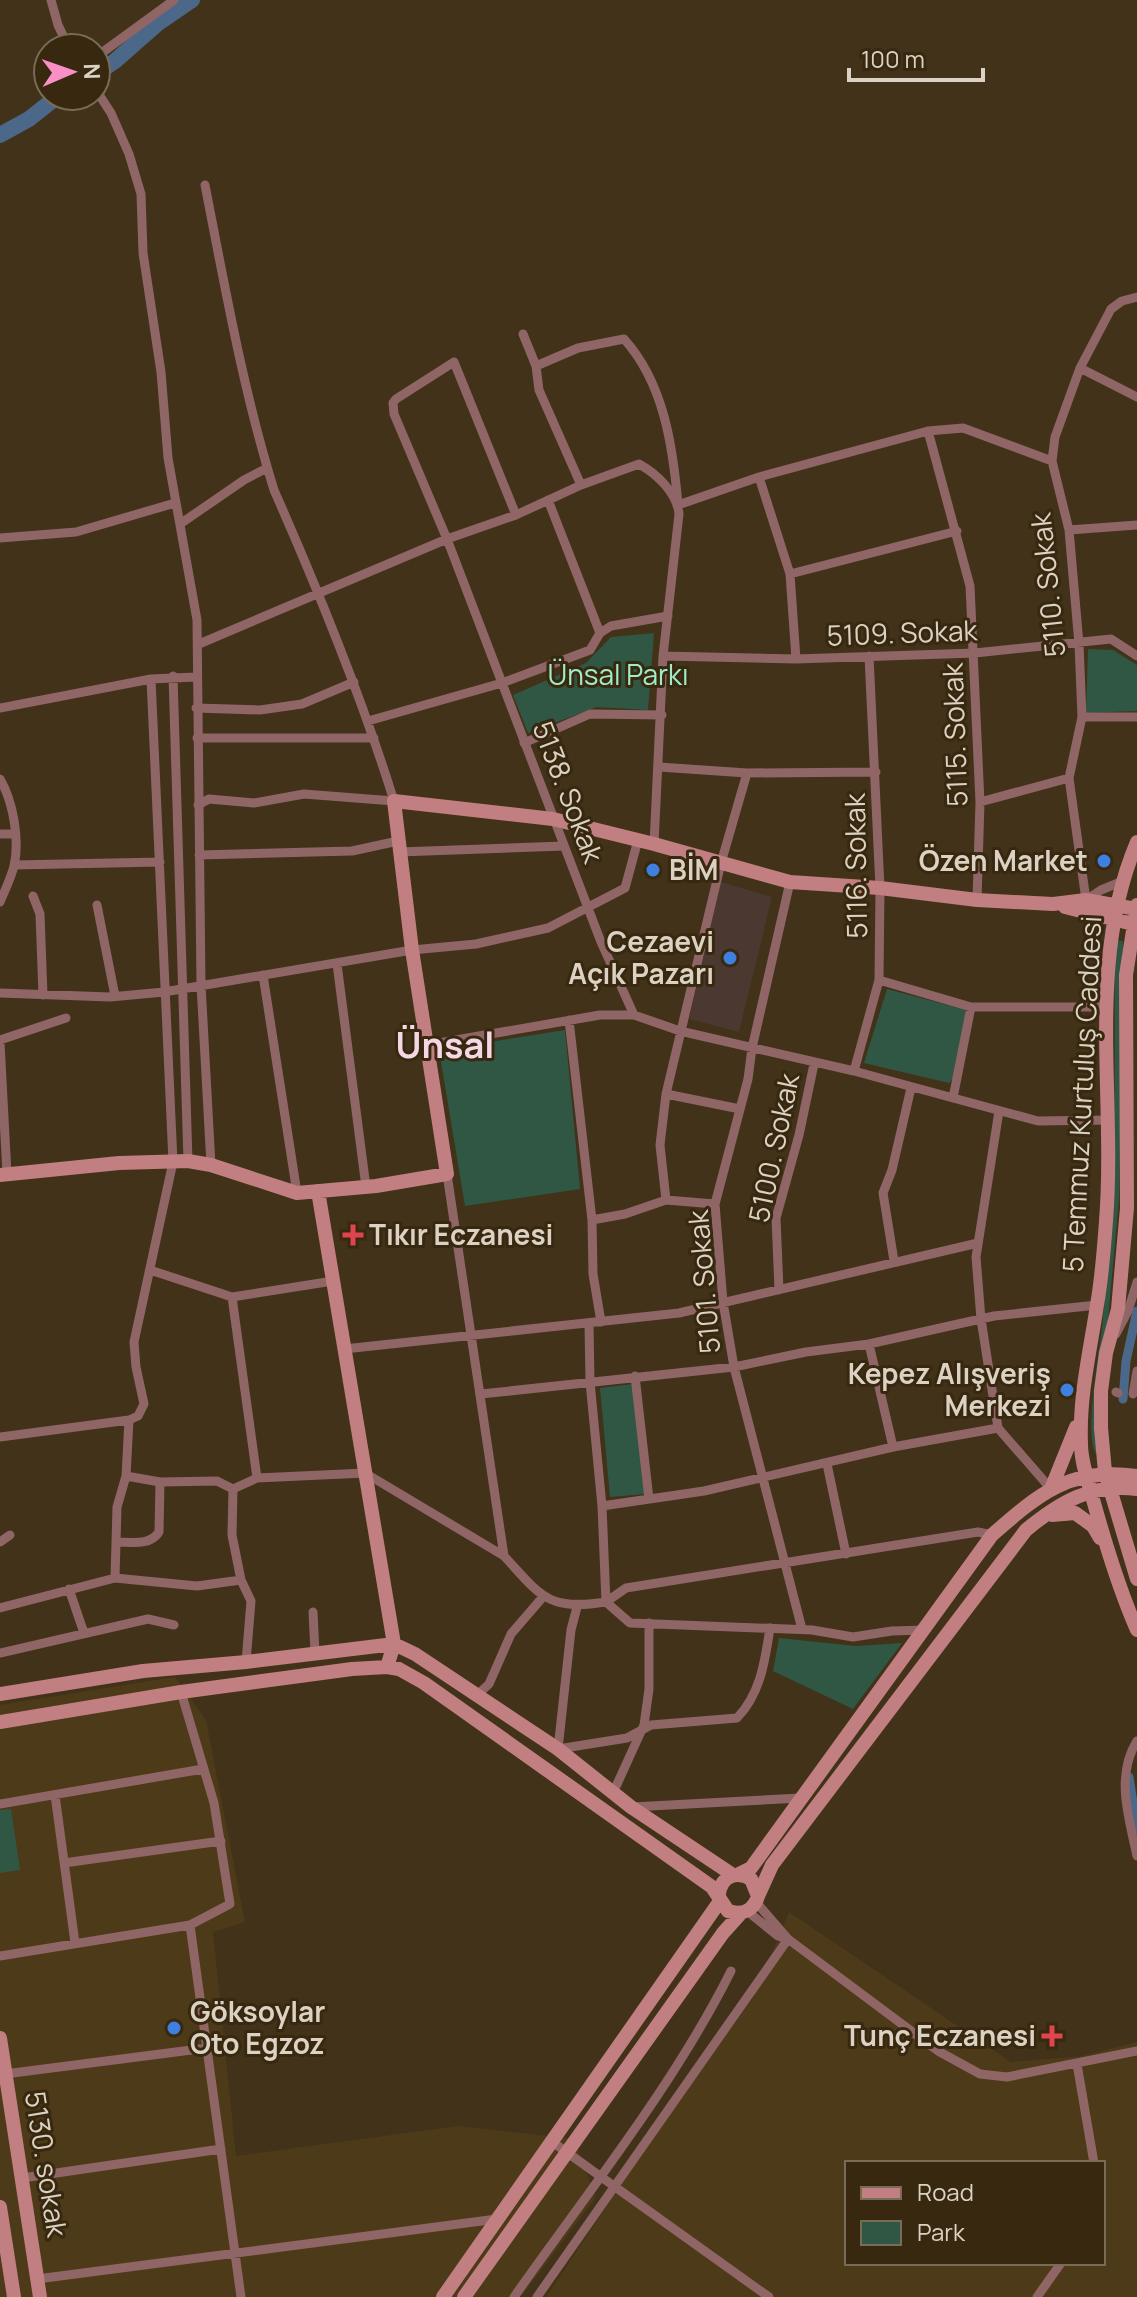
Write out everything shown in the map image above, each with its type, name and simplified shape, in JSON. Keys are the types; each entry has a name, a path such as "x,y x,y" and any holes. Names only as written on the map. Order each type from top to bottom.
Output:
{"main road":[{"path":"3,1175 119,1163 181,1162 211,1165 297,1193 366,1187 447,1174 412,950 394,801 553,819 790,882 1053,904 1135,925"},
{"name":"5 Temmuz Kurtuluş Caddesi","path":"1137,842 1113,920 1106,1007 1109,1120 1106,1218 1097,1305 1085,1364 1081,1404 1081,1447 1089,1484 1108,1551 1137,1630"},
{"path":"1053,904 1086,898 1137,907"},
{"name":"5 Temmuz Kurtuluş Caddesi","path":"1137,907 1126,975 1132,1184 1118,1309 1106,1353 1101,1403 1107,1479 1137,1579"},
{"path":"1126,975 1137,955"},
{"path":"318,1191 394,1644 387,1667"},
{"path":"1051,1489 1069,1450 1081,1404"},
{"path":"443,2297 720,1898 723,1882 751,1868 992,1535 1051,1489 1137,1476"},
{"path":"1107,1479 1137,1489"},
{"path":"464,2297 723,1933 751,1905 772,1865 1016,1541 1040,1518 1089,1484"},
{"path":"1040,1518 1075,1513 1093,1526 1108,1551"},
{"path":"0,1694 143,1671 394,1644 415,1654 558,1749 631,1807 736,1875 751,1879 751,1905"},
{"path":"0,1722 181,1692 387,1667 399,1669 424,1683 720,1898 728,1911 751,1905"},
{"name":"5130. sokak","path":"0,2038 2,2074 40,2297"},
{"path":"0,2207 14,2297"}],"street":[{"path":"51,0 61,32"},
{"path":"112,45 174,0"},
{"path":"108,112 141,194 143,253 161,372 168,458 197,620 201,985 211,1165"},
{"path":"198,805 209,799 254,803 304,794 394,801 354,682 267,468 243,379 205,185"},
{"name":"5110. Sokak","path":"1086,898 1069,778 1082,717 1079,644 1069,530 1052,461 1055,437 1080,368 1111,309 1122,301 1137,297"},
{"path":"523,334 536,366 539,390 581,485"},
{"path":"536,366 578,348 624,339 638,354 650,376 666,424 679,510 663,656 654,844"},
{"name":"5138. Sokak","path":"516,515 454,362 396,399 393,403 394,414 447,539 601,942 634,1015"},
{"path":"1080,368 1137,397"},
{"path":"679,510 759,477 928,431 963,428 1052,461"},
{"name":"5115. Sokak","path":"928,431 970,586 980,802 977,900"},
{"path":"199,644 318,591 639,464 655,473 679,510"},
{"path":"180,524 267,468"},
{"path":"759,477 790,574 796,659"},
{"path":"548,500 600,633"},
{"path":"0,538 76,532 175,503"},
{"path":"1069,530 1137,525"},
{"path":"790,574 957,531"},
{"path":"368,721 502,683 590,650 600,633 611,626 668,616"},
{"name":"5109. Sokak","path":"663,656 796,659 975,653 1111,639 1137,656"},
{"name":"5116. Sokak","path":"854,1071 879,980 880,888 869,656"},
{"path":"0,1437 129,1420 138,1416 144,1404 134,1342 150,1270 181,1162 184,988 173,676"},
{"path":"0,708 151,679 196,677"},
{"path":"151,679 166,992 181,1162"},
{"path":"196,708 260,710 302,704 354,682"},
{"path":"524,743 590,714 662,715"},
{"path":"1082,717 1137,717"},
{"path":"197,738 374,738"},
{"path":"659,767 747,773 876,772"},
{"path":"666,1200 660,1145 666,1094 721,863 747,773"},
{"path":"980,802 1069,778"},
{"path":"0,779 8,796 15,834 14,865 0,902"},
{"path":"0,834 15,834"},
{"path":"0,993 115,996 166,992 412,950 476,944 548,928 625,888 638,840"},
{"path":"199,855 399,847 564,846"},
{"path":"14,865 160,862"},
{"path":"1086,898 1123,881"},
{"name":"5101. Sokak","path":"790,882 752,1048 748,1079 715,1204 723,1302 734,1367 802,1629"},
{"path":"33,896 40,914 43,995"},
{"path":"97,905 115,996"},
{"path":"337,964 366,1187"},
{"path":"263,975 297,1193"},
{"path":"879,980 971,1007 1106,1007"},
{"path":"953,1098 971,1007"},
{"path":"427,1045 600,1015 634,1015 680,1031 854,1071 1038,1121 1109,1120"},
{"path":"3,1175 0,1042 66,1018"},
{"path":"569,1020 592,1220 593,1274 601,1322"},
{"name":"5100. Sokak","path":"779,1290 776,1218 799,1135 814,1064"},
{"path":"894,1261 883,1193 892,1170 911,1088"},
{"path":"666,1094 740,1109"},
{"path":"999,1111 976,1257 981,1319 998,1428 1051,1489"},
{"path":"447,1174 504,1556"},
{"path":"592,1220 625,1214 666,1200 715,1204"},
{"path":"344,1349 679,1313 978,1243"},
{"path":"150,1270 232,1297 333,1281"},
{"path":"1106,1353 1128,1311 1137,1282"},
{"path":"232,1297 257,1478"},
{"path":"481,1394 734,1367 806,1352 869,1344 981,1319 1097,1305"},
{"path":"589,1324 590,1382 602,1506 606,1602 630,1623 802,1629 853,1637 925,1630"},
{"path":"869,1344 893,1447"},
{"path":"1133,1394 1137,1371"},
{"path":"635,1376 649,1499"},
{"path":"115,1578 117,1507 126,1476 129,1420"},
{"path":"602,1506 704,1491 893,1447 998,1428"},
{"path":"827,1464 846,1554"},
{"path":"233,1489 257,1478 365,1473 504,1556 542,1598 577,1607 606,1602 626,1588 978,1532 992,1535"},
{"path":"126,1476 160,1482 217,1481 233,1489"},
{"path":"117,1542 155,1539 159,1532 160,1482"},
{"path":"233,1489 232,1535 241,1580 251,1601 246,1662"},
{"path":"0,1542 10,1535"},
{"path":"0,1608 115,1578 197,1586 241,1580"},
{"path":"69,1589 84,1633"},
{"path":"475,1696 489,1684 511,1634 542,1598"},
{"path":"577,1607 571,1630 558,1749 627,1738 651,1725 737,1718 748,1706 764,1670 770,1628"},
{"path":"313,1612 315,1653"},
{"path":"0,1653 148,1619 174,1625"},
{"path":"613,1793 644,1725 649,1689 649,1623"},
{"path":"0,1956 190,1925 230,1904 214,1803 181,1692"},
{"path":"1137,1741 1128,1756 1125,1778 1126,1803 1137,1856"},
{"path":"0,1804 203,1769"},
{"path":"55,1795 75,1943"},
{"path":"631,1807 800,1798"},
{"path":"64,1863 221,1841"},
{"path":"751,1905 778,1936 788,1939 938,2051 980,2074 1007,2077 1137,2051"},
{"path":"190,1925 241,2297"},
{"path":"541,2295 613,2186 788,1939"},
{"path":"514,2297 710,2012 731,1971"},
{"path":"2,2074 207,2048"},
{"path":"1077,2064 1094,2161"},
{"path":"551,2141 769,2297"},
{"path":"22,2178 221,2149"},
{"path":"37,2279 497,2219"},
{"path":"1037,2297 1060,2265"}],"shaded area":[{"name":"Cezaevi Açık Pazarı","path":"721,882 772,897 739,1032 689,1019"},
{"path":"175,1677 206,1720 245,1922 213,1932 236,2156 458,2126 574,2139 596,2197 521,2297 0,2297 0,1705"},
{"path":"789,1912 1011,2062 1082,2056 1137,2042 1137,2297 546,2297 632,2168 754,1996"}],"green space":[{"name":"Ünsal Parkı","path":"654,633 648,710 597,707 528,733 513,695 586,663 611,637"},
{"path":"1088,649 1113,650 1137,665 1137,711 1086,713"},
{"path":"1114,940 1123,941 1119,1199 1099,1452 1096,1454 1091,1430 1092,1412 1102,1328 1112,1183"},
{"path":"887,989 966,1010 953,1079 949,1083 864,1063"},
{"path":"565,1030 580,1189 465,1206 439,1050"},
{"path":"634,1384 645,1494 610,1497 600,1388"},
{"path":"779,1638 856,1646 902,1643 853,1709 773,1671"},
{"path":"11,1809 20,1870 0,1873 0,1810"}],"waterway":[{"path":"112,63 157,24 192,0"},
{"path":"0,135 38,112"},
{"path":"1123,1399 1126,1361 1137,1311"},
{"path":"1129,1777 1137,1829"}],"place":[{"name":"Özen Market","path":"1104,861"},
{"name":"BİM","path":"653,870"},
{"name":"Cezaevi Açık Pazarı","path":"730,958"},
{"name":"Tıkır Eczanesi","path":"353,1235"},
{"name":"Kepez Alışveriş Merkezi","path":"1067,1390"},
{"name":"Göksoylar Oto Egzoz","path":"174,2028"},
{"name":"Tunç Eczanesi","path":"1052,2036"}],"district":[{"name":"Ünsal","path":"445,1045"}]}
